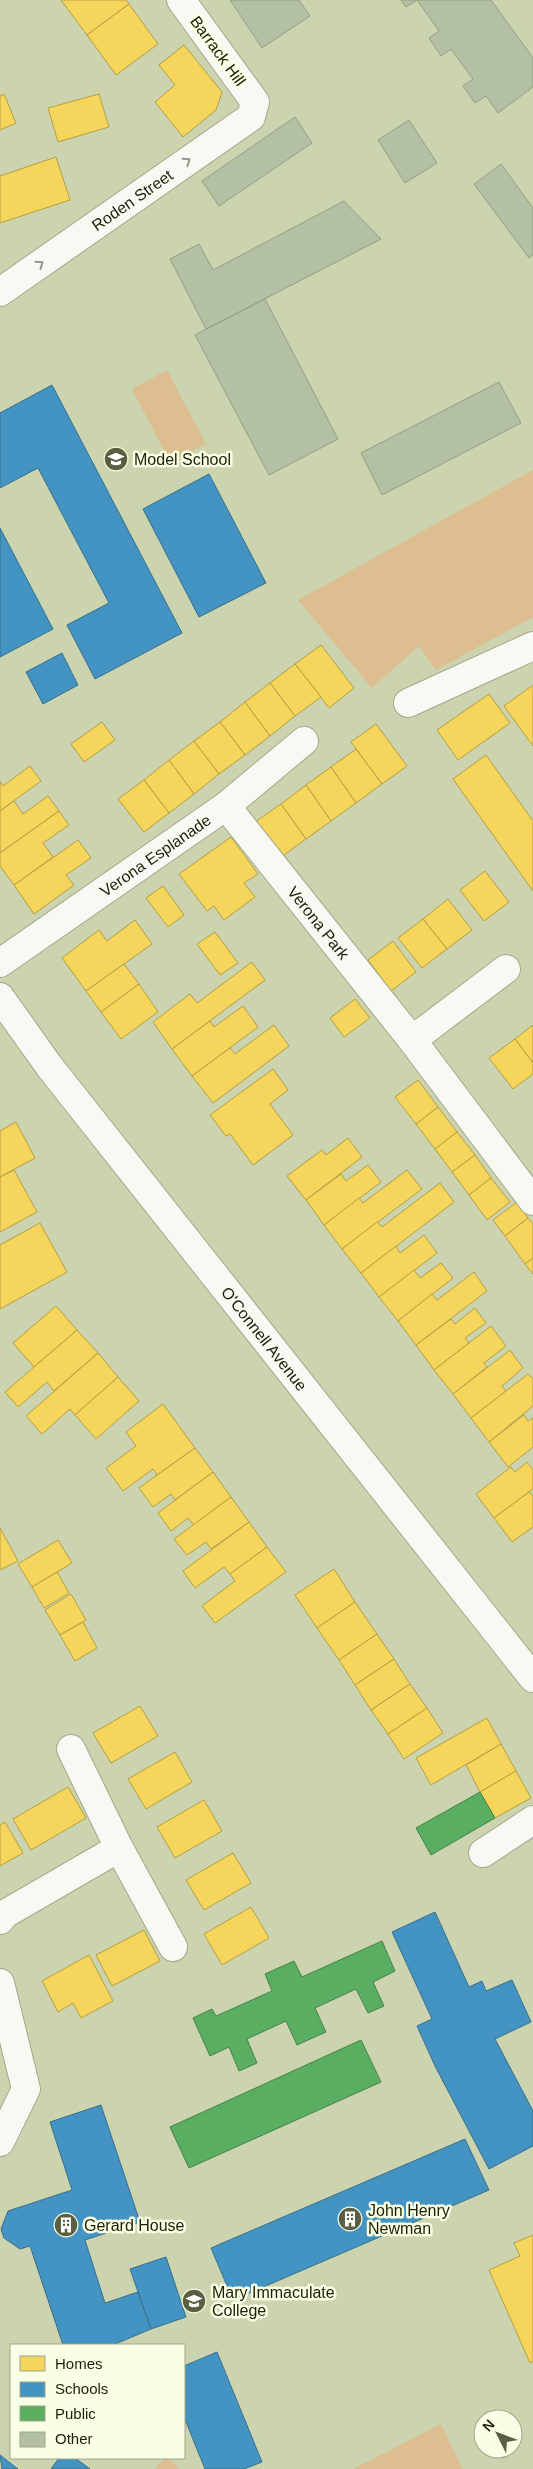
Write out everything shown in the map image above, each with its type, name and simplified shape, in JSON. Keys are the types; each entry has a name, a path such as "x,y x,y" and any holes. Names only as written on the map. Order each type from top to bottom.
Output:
{"street":[{"name":"Barrack Hill","path":"181,0 256,102"},
{"name":"Roden Street","path":"0,292 251,117 256,102"},
{"path":"408,703 533,646"},
{"name":"Verona Esplanade","path":"0,963 226,806 304,741"},
{"name":"Verona Park","path":"226,806 412,1040 533,1201"},
{"path":"412,1040 506,969"},
{"name":"O'Connell Avenue","path":"0,997 55,1074 533,1678"},
{"path":"71,1749 119,1848 173,1947"},
{"path":"483,1853 533,1820"},
{"path":"0,1920 5,1914 119,1848"},
{"path":"0,1982 26,2089 0,2142"}],"shaded area":[{"path":"167,370 206,444 170,462 132,389"},
{"path":"533,470 533,617 436,670 419,646 372,688 298,600"},
{"path":"441,2424 463,2469 353,2469"},
{"path":"164,2459 170,2459 180,2469 155,2469"}],"building: Homes":[{"path":"61,0 126,0 129,4 87,35"},
{"path":"129,4 158,44 116,75 87,35"},
{"path":"184,45 222,92 216,110 183,137 155,102 175,85 159,65"},
{"path":"4,94 16,123 0,130 0,96"},
{"path":"99,94 109,127 58,142 48,108"},
{"path":"56,157 70,200 0,223 0,176"},
{"path":"321,645 354,688 329,708 295,664"},
{"path":"295,664 321,697 295,716 270,683"},
{"path":"270,683 295,716 270,736 245,702"},
{"path":"533,685 533,746 504,706"},
{"path":"489,694 510,723 458,760 437,730"},
{"path":"245,702 270,736 245,755 220,722"},
{"path":"102,722 115,740 84,762 71,744"},
{"path":"220,722 245,755 219,774 194,741"},
{"path":"376,724 407,766 382,784 351,742"},
{"path":"194,741 219,774 194,794 169,760"},
{"path":"356,749 382,784 356,803 331,767"},
{"path":"486,755 533,821 533,891 453,779"},
{"path":"169,760 194,794 169,813 144,780"},
{"path":"30,766 41,781 0,811 0,781 3,786"},
{"path":"331,767 356,803 331,821 306,785"},
{"path":"144,780 169,813 144,832 118,799"},
{"path":"306,785 331,821 306,839 281,804"},
{"path":"48,796 59,811 0,853 0,811 14,801 23,814"},
{"path":"281,804 306,839 281,857 255,822"},
{"path":"59,811 69,825 43,843 53,857 14,885 0,866 0,853"},
{"path":"231,837 258,874 244,883 255,897 224,920 214,906 207,911 179,874"},
{"path":"78,840 91,858 66,875 74,885 34,914 14,885"},
{"path":"485,871 509,902 484,921 460,890"},
{"path":"163,886 184,915 168,927 146,898"},
{"path":"448,899 472,930 447,949 423,919"},
{"path":"423,919 447,949 422,968 398,938"},
{"path":"135,920 152,944 86,991 62,958 99,930 107,941"},
{"path":"215,932 238,963 220,975 197,944"},
{"path":"393,941 416,972 391,991 368,960"},
{"path":"252,962 265,980 172,1049 153,1022 190,994 197,1003"},
{"path":"124,964 139,984 101,1012 86,991"},
{"path":"139,984 158,1012 121,1039 101,1012"},
{"path":"355,999 370,1018 344,1037 330,1018"},
{"path":"243,1006 258,1027 192,1076 172,1049 210,1021 214,1027"},
{"path":"274,1025 289,1046 213,1103 192,1076 230,1048 235,1054"},
{"path":"533,1025 533,1063 515,1039"},
{"path":"515,1039 533,1063 533,1074 513,1089 489,1058"},
{"path":"273,1069 288,1090 270,1104 293,1135 253,1165 230,1134 226,1136 210,1115"},
{"path":"418,1080 438,1107 416,1124 395,1097"},
{"path":"438,1107 457,1132 435,1149 416,1124"},
{"path":"16,1122 35,1158 0,1177 0,1131"},
{"path":"457,1132 475,1155 452,1172 435,1149"},
{"path":"348,1138 362,1157 306,1200 287,1176 322,1150 326,1155"},
{"path":"475,1155 491,1178 469,1195 452,1172"},
{"path":"368,1165 381,1182 324,1225 306,1200 341,1174 346,1181"},
{"path":"14,1170 37,1212 0,1232 0,1177"},
{"path":"407,1170 422,1189 342,1249 324,1225 359,1198 363,1203"},
{"path":"491,1178 510,1202 487,1220 469,1195"},
{"path":"440,1183 454,1202 361,1273 342,1249 377,1222 382,1227"},
{"path":"517,1202 528,1218 505,1236 493,1220"},
{"path":"528,1218 533,1224 533,1258 525,1264 505,1236"},
{"path":"40,1223 67,1272 0,1309 0,1245"},
{"path":"424,1235 437,1253 379,1297 361,1273 396,1246 400,1253"},
{"path":"533,1258 533,1274 525,1264"},
{"path":"441,1263 453,1278 398,1321 379,1297 414,1270 420,1278"},
{"path":"474,1272 487,1291 416,1345 398,1321 432,1294 437,1300"},
{"path":"56,1306 77,1330 34,1367 13,1343"},
{"path":"475,1308 486,1323 465,1338 469,1343 434,1370 416,1345 451,1319 455,1324"},
{"path":"491,1326 506,1346 484,1363 487,1367 453,1394 434,1370"},
{"path":"77,1330 98,1353 54,1391 47,1382 18,1407 5,1392"},
{"path":"510,1350 523,1368 502,1386 506,1391 471,1418 453,1394"},
{"path":"98,1353 118,1377 75,1415 70,1409 42,1434 26,1416"},
{"path":"528,1374 533,1379 533,1406 489,1442 471,1418"},
{"path":"118,1377 139,1401 96,1439 75,1415"},
{"path":"163,1404 195,1448 157,1475 153,1469 123,1491 106,1468 136,1446 126,1432"},
{"path":"524,1415 528,1421 533,1418 533,1447 508,1467 489,1442"},
{"path":"195,1448 213,1472 175,1500 171,1494 153,1507 139,1488"},
{"path":"527,1462 533,1470 533,1489 494,1518 476,1494 511,1467 515,1472"},
{"path":"213,1472 231,1497 194,1525 188,1518 171,1531 158,1513"},
{"path":"529,1492 533,1496 533,1527 512,1542 494,1518"},
{"path":"231,1497 249,1522 211,1549 206,1542 187,1555 174,1539"},
{"path":"249,1522 267,1547 230,1574 224,1567 195,1588 183,1571"},
{"path":"0,1528 18,1561 0,1570"},
{"path":"58,1540 72,1563 32,1587 18,1564"},
{"path":"267,1547 286,1572 215,1623 202,1606 235,1581 230,1574"},
{"path":"334,1569 355,1602 317,1628 295,1595"},
{"path":"57,1572 69,1593 44,1608 32,1587"},
{"path":"71,1594 86,1620 60,1635 45,1610"},
{"path":"355,1602 377,1634 339,1660 317,1628"},
{"path":"83,1622 97,1648 75,1661 60,1635"},
{"path":"377,1634 394,1659 355,1685 339,1660"},
{"path":"394,1659 410,1684 371,1710 355,1685"},
{"path":"410,1684 427,1708 388,1734 371,1710"},
{"path":"140,1706 158,1736 111,1763 93,1733"},
{"path":"427,1708 443,1733 404,1759 388,1734"},
{"path":"487,1718 501,1744 431,1785 416,1758"},
{"path":"501,1744 516,1771 480,1792 466,1765"},
{"path":"175,1752 192,1782 146,1809 128,1779"},
{"path":"516,1771 531,1798 495,1818 480,1792"},
{"path":"68,1787 86,1818 31,1850 13,1819"},
{"path":"204,1800 222,1831 175,1858 157,1827"},
{"path":"5,1822 23,1853 0,1866 0,1825"},
{"path":"233,1853 251,1883 204,1910 186,1880"},
{"path":"251,1907 269,1938 222,1965 204,1934"},
{"path":"144,1930 160,1961 112,1986 96,1955"},
{"path":"89,1955 113,2001 81,2018 73,2003 58,2012 42,1981"},
{"path":"533,2235 533,2361 530,2363 489,2270 520,2256 514,2243"}],"building: Schools":[{"path":"52,385 182,633 95,679 67,625 109,603 38,468 0,488 0,413"},
{"path":"209,474 266,583 199,617 143,509"},
{"path":"0,528 53,629 0,657"},
{"path":"62,653 78,685 43,704 26,672"},
{"path":"435,1912 469,1987 482,1981 486,1991 512,1980 531,2022 495,2039 533,2111 533,2146 489,2169 435,2066 417,2026 432,2019 392,1932"},
{"name":"Gerard House","path":"101,2105 140,2222 85,2240 105,2303 138,2292 151,2329 115,2344 63,2344 30,2246 20,2249 4,2238 1,2229 8,2211 72,2190 50,2122"},
{"name":"John Henry Newman","path":"465,2139 489,2190 233,2300 211,2248"},
{"path":"166,2257 186,2317 151,2329 130,2269"},
{"path":"217,2352 262,2462 244,2469 205,2469 185,2419 185,2366"},
{"path":"0,2455 18,2469 2,2469"},
{"path":"58,2459 76,2459 90,2469 51,2469"}],"building: Public":[{"path":"480,1792 495,1818 431,1855 416,1828"},
{"path":"382,1941 395,1971 373,1982 384,2006 368,2013 356,1989 315,2008 326,2032 297,2045 286,2021 247,2039 257,2063 239,2071 229,2047 210,2056 193,2018 212,2009 216,2016 272,1991 265,1974 294,1961 302,1977"},
{"path":"361,2040 381,2082 189,2168 170,2127"}],"building: Other":[{"path":"230,0 299,0 310,16 262,48"},
{"path":"401,0 417,0 406,7"},
{"path":"417,0 491,0 533,58 533,87 498,113 486,96 475,103 463,86 473,79 451,49 441,56 429,38 439,31"},
{"path":"295,117 312,143 219,206 202,181"},
{"path":"409,120 437,163 405,183 378,140"},
{"path":"501,164 533,208 533,255 529,258 474,184"},
{"path":"344,201 381,239 206,329 170,259 199,244 213,270"},
{"path":"265,299 338,439 269,475 195,335"},
{"path":"499,382 521,423 382,495 361,453"}],"place":[{"name":"Model School","path":"116,459"},
{"name":"John Henry Newman","path":"350,2219"},
{"name":"Gerard House","path":"66,2225"},
{"name":"Mary Immaculate College","path":"194,2301"}]}
